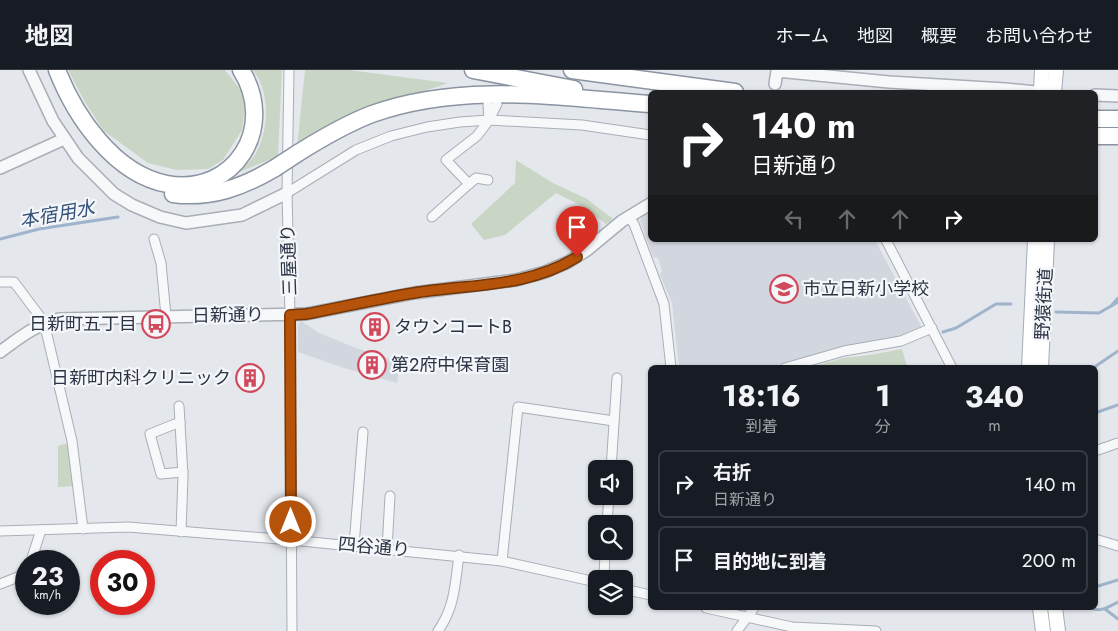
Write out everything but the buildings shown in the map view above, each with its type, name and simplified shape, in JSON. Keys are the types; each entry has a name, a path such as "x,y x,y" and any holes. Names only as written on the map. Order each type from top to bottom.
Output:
{"highway":[{"path":"48,70 68,112 92,145 115,168 146,186 170,194 184,196 218,193 246,183 275,168 332,133 370,115 403,104 435,98 511,94 648,103"},
{"path":"57,70 73,104 106,148 133,170 147,177 178,185 206,182 220,175 232,166 247,147 254,128 255,106 248,80 241,70"},
{"path":"473,70 648,103"},
{"path":"572,70 721,90"},
{"path":"617,70 725,90"},
{"path":"1098,119 1118,119"},
{"path":"1098,136 1118,136"}],"main road":[{"path":"1041,90 1042,70"},
{"path":"1054,90 1056,70"},
{"name":"野猿街道","path":"1029,365 1035,242"},
{"name":"野猿街道","path":"1041,365 1046,242"},
{"path":"1040,610 1043,631"},
{"path":"1054,610 1058,631"}],"street":[{"path":"29,70 49,114 64,139 78,158 114,194 132,205 160,217 186,223 242,215 287,193 356,150 391,136 427,127 489,120 582,125 648,135"},
{"name":"三屋通り","path":"288,70 287,193 290,315 292,631"},
{"path":"775,84 776,70 889,82 1020,90"},
{"path":"1098,96 1118,96"},
{"path":"470,184 446,160 477,136 489,120 492,104"},
{"path":"0,168 64,139"},
{"path":"432,217 476,178 488,180"},
{"name":"日新通り","path":"0,352 31,329 44,322 70,318 306,314 414,293 531,277 568,262 587,250 629,216 648,205"},
{"path":"629,216 634,224 664,304 671,365"},
{"path":"154,239 161,263 166,316"},
{"path":"887,242 950,365"},
{"path":"0,282 14,282 44,322 72,440 84,530"},
{"path":"796,365 844,351 901,341 932,328"},
{"path":"612,460 617,378"},
{"path":"179,406 183,472 181,532"},
{"path":"502,561 518,406 614,421"},
{"path":"180,422 150,434 161,474 183,472"},
{"path":"354,546 363,432"},
{"path":"1098,450 1118,443"},
{"path":"387,549 390,496"},
{"name":"四谷通り","path":"0,531 84,530 128,527 291,540 502,561 588,580"},
{"path":"35,550 41,530"},
{"path":"1098,540 1118,546"},
{"path":"438,631 446,620 453,604 459,556"},
{"path":"0,584 15,578"},
{"path":"633,591 648,595"},
{"path":"715,610 792,627 876,631"},
{"path":"737,631 752,610"}],"shaded area":[{"name":"市立日新小学校","path":"648,210 648,242 876,242 922,328 900,338 846,346 778,365 679,365 672,303 660,275 662,271 658,258 653,257 640,221 643,214"},
{"path":"301,321 319,333 356,348 400,362 397,383 344,368 298,352 298,325"}],"green space":[{"path":"68,70 225,70 246,97 242,130 223,160 208,169 177,170 148,163 104,131 85,102"},
{"path":"253,70 282,70 278,156 235,174 255,155 263,135 266,112 265,101 263,90"},
{"path":"305,70 349,70 448,83 374,108 297,148"},
{"path":"516,160 553,183 587,199 613,219 606,224 582,206 556,193 505,235 484,240 471,224 515,183"},
{"path":"902,349 906,365 818,365 843,358"},
{"path":"72,442 77,486 58,487 58,446"}],"waterway":[{"name":"本宿用水","path":"0,239 39,229 118,217"},
{"path":"1112,305 1118,298"},
{"path":"1056,312 1099,313 1118,302"},
{"path":"943,332 956,328 996,304 1011,304"},
{"path":"1097,365 1118,351"},
{"path":"1098,412 1118,405"},
{"path":"1098,586 1118,580"},
{"path":"1098,610 1118,602"},
{"path":"1105,609 1118,619"}],"place":[{"name":"市立日新小学校","path":"784,289"},
{"name":"日新町五丁目","path":"156,324"},
{"name":"タウンコートB","path":"375,327"},
{"name":"第2府中保育園","path":"372,365"},
{"name":"日新町内科クリニック","path":"250,378"}],"route":[{"path":"291,522 290,315 306,314 439,289 531,277 558,267 577,257"}]}
